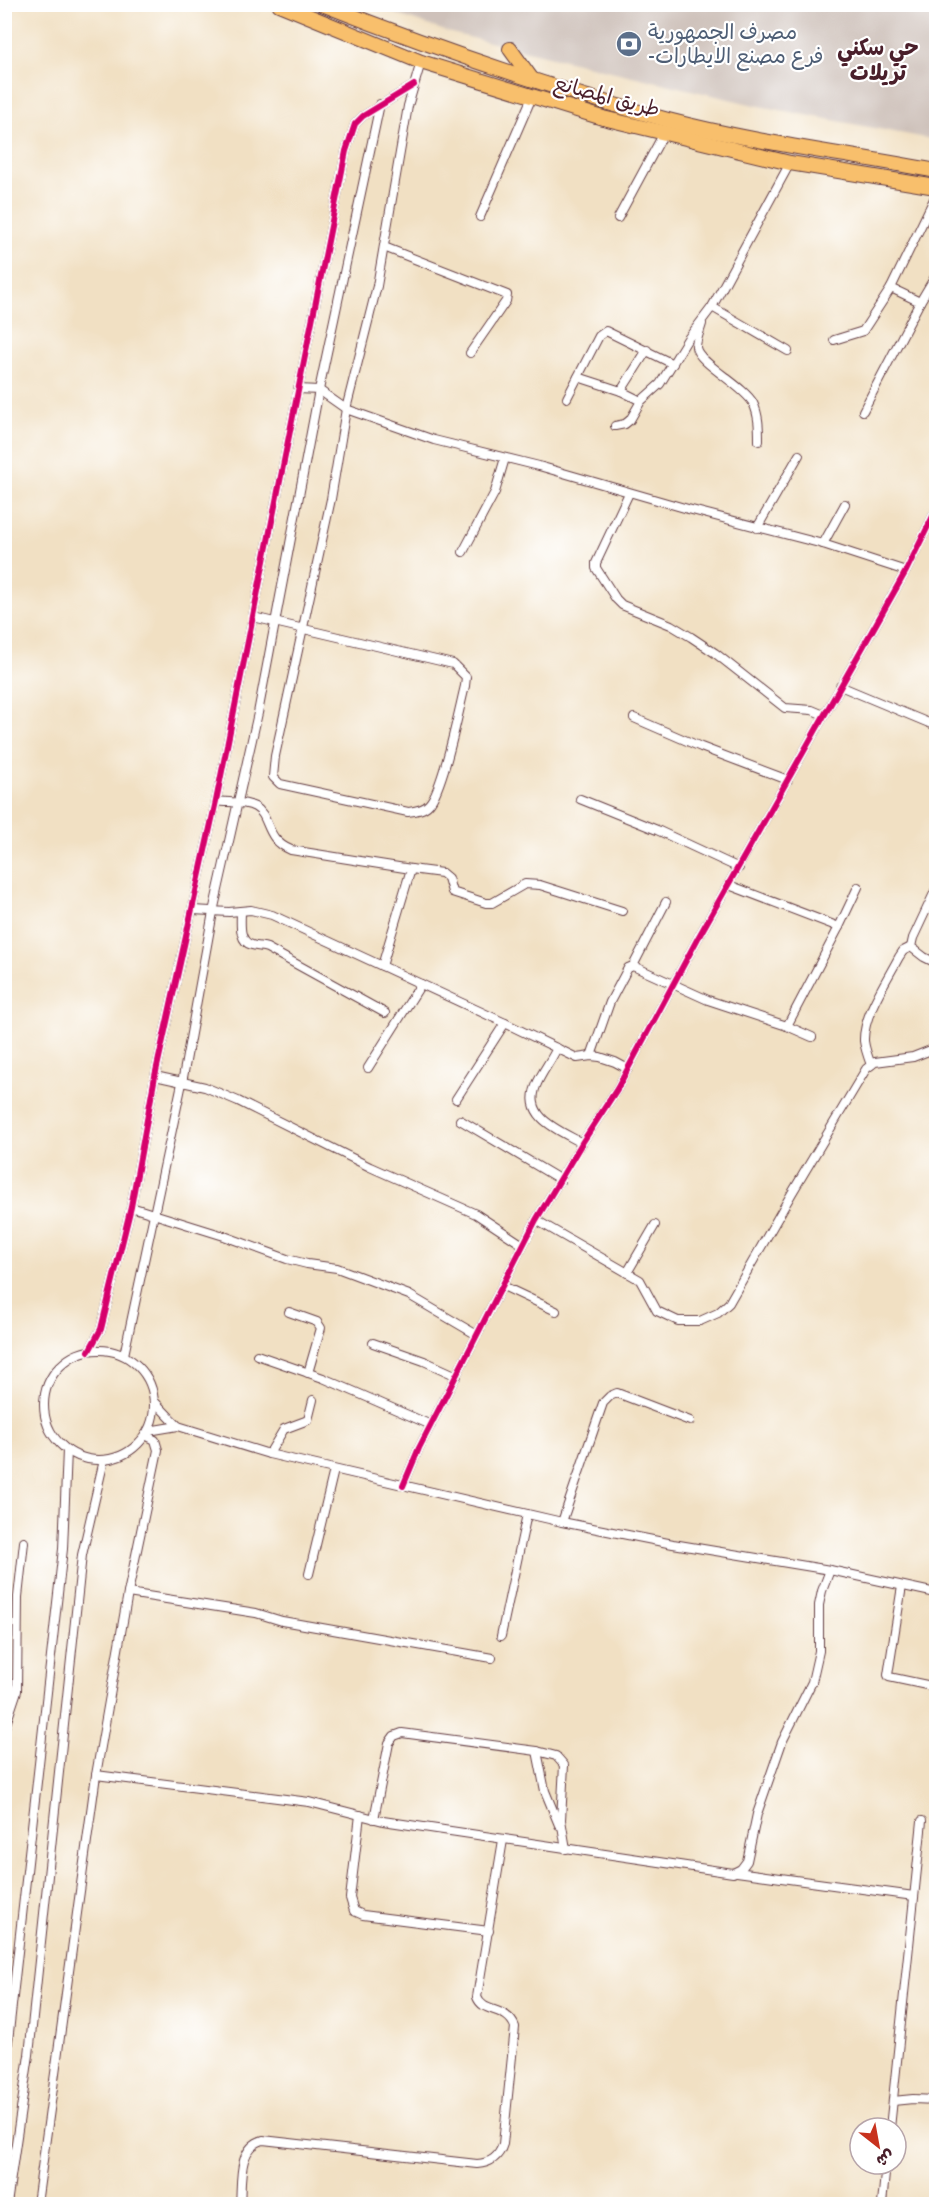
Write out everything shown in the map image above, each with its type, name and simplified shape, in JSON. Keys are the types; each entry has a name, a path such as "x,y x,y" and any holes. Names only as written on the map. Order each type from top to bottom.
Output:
{"main road":[{"name":"طريق المصانع","path":"279,4 421,62 603,118 790,163 936,187"},
{"name":"طريق المصانع","path":"322,4 425,45 669,120 806,149 936,171"},
{"path":"510,49 533,80"}],"street":[{"path":"253,617 301,627 453,664 466,677 440,783 431,803 424,808 408,812 304,790 276,782 273,777 275,756 301,627 331,499 346,409 377,286 408,106 421,62"},
{"path":"89,1352 101,1329 131,1207 155,1076 216,801 346,151 355,124 363,116 414,85"},
{"path":"480,218 532,97"},
{"path":"124,1355 182,1083 213,912 258,713 319,390 380,104"},
{"path":"618,218 664,134"},
{"path":"615,426 625,424 630,420 641,401 660,384 687,340 712,307 790,163"},
{"path":"834,340 863,331 891,288 936,195"},
{"path":"384,247 507,294 506,301 470,353"},
{"path":"864,411 936,275"},
{"path":"891,288 920,302"},
{"path":"712,307 788,351"},
{"path":"704,318 696,346 697,351 701,358 753,402 758,417 759,441"},
{"path":"567,398 599,336 606,331 673,364"},
{"path":"621,391 646,350"},
{"path":"578,377 621,391 641,401"},
{"path":"298,389 319,390 346,409 434,440 757,528 824,544 906,571"},
{"path":"757,528 799,455"},
{"path":"463,552 495,492 505,458"},
{"path":"629,493 596,563 596,568 616,599 632,610 671,625 716,653 785,708 812,710 824,716"},
{"path":"824,544 845,504"},
{"path":"403,1486 431,1425 536,1220 628,1069 672,985 906,571 936,510"},
{"path":"840,686 936,726"},
{"path":"634,718 701,747 788,780"},
{"path":"580,799 657,830 739,868"},
{"path":"216,801 247,804 261,812 270,834 283,847 442,873 448,878 452,892 486,903 498,900 525,884 540,885 622,911"},
{"path":"382,966 411,869"},
{"path":"729,885 839,927"},
{"path":"787,1026 858,887"},
{"path":"911,947 936,889"},
{"path":"591,1056 610,1002 628,968 633,966 666,902"},
{"path":"193,910 261,911 272,915 577,1058 591,1056 615,1062 628,1069"},
{"path":"241,910 243,939 248,944 267,948 385,1013"},
{"path":"911,947 936,963"},
{"path":"871,1065 864,1045 866,1026 872,1009 899,957 903,951 911,947"},
{"path":"633,966 708,1000 787,1026 812,1037"},
{"path":"368,1068 421,984"},
{"path":"456,1099 505,1023"},
{"path":"557,1048 535,1088 534,1107 543,1120 582,1143"},
{"path":"536,1220 640,1280 657,1311 678,1321 700,1321 725,1309 792,1193 871,1065 913,1057 936,1048"},
{"path":"155,1076 205,1087 238,1101 370,1167 476,1214 523,1245"},
{"path":"460,1120 561,1180"},
{"path":"131,1207 287,1259 337,1268 381,1284 442,1312 477,1335"},
{"path":"627,1273 655,1225"},
{"path":"502,1286 556,1311"},
{"path":"289,1312 317,1322 321,1328 308,1373"},
{"path":"373,1343 424,1361 457,1376"},
{"path":"103,1351 124,1355 145,1375 151,1388 154,1401 153,1417 146,1433 128,1452 104,1460 91,1460 67,1450 51,1433 44,1411 44,1399 49,1382 59,1368 73,1357 103,1351"},
{"path":"257,1355 308,1373 431,1425"},
{"path":"562,1522 603,1403 610,1396 617,1393 690,1421"},
{"path":"269,1454 284,1429 308,1420 313,1400"},
{"path":"154,1401 178,1425 269,1454 334,1470 562,1522 673,1544 830,1570 936,1593"},
{"path":"146,1433 178,1425"},
{"path":"37,2205 96,1775 158,1450 155,1440 146,1433"},
{"path":"4,2077 63,1549 67,1450"},
{"path":"7,2205 29,2055 82,1555 104,1460"},
{"path":"309,1574 334,1470"},
{"path":"501,1636 527,1514"},
{"path":"4,1731 17,1691 18,1597 24,1542"},
{"path":"737,1872 747,1861 757,1814 782,1742 806,1696 814,1674 819,1651 819,1605 830,1570"},
{"path":"902,1586 888,1675 936,1687"},
{"path":"129,1593 256,1613 282,1621 492,1658"},
{"path":"374,1819 389,1743 396,1735 402,1733 537,1751 556,1756 564,1765 561,1829"},
{"path":"537,1751 545,1791 561,1829 566,1849"},
{"path":"96,1775 321,1803 374,1819 503,1840 730,1873 737,1872 914,1896"},
{"path":"360,1815 350,1898 354,1911 363,1915 489,1931"},
{"path":"891,2116 922,1821"},
{"path":"240,2205 246,2154 251,2146 263,2140 477,2164 497,2157 503,2144 515,2032 513,2022 506,2014 483,2006 477,2000 503,1840"},
{"path":"893,2101 936,2100"},
{"path":"882,2205 885,2176"}],"shaded area":[{"path":"369,5 936,5 936,140 754,105 451,33"}],"cycle path":[{"path":"89,1351 101,1329 131,1207 155,1076 216,801 346,151 355,124 363,116 414,85"},
{"path":"403,1486 419,1448 536,1220 617,1089 698,938 906,571 936,510"}],"place":[{"name":"مصرف الجمهورية -فرع مصنع الايطارات","path":"629,44"}],"district":[{"name":"حي سكني تريلات","path":"878,60"}]}
